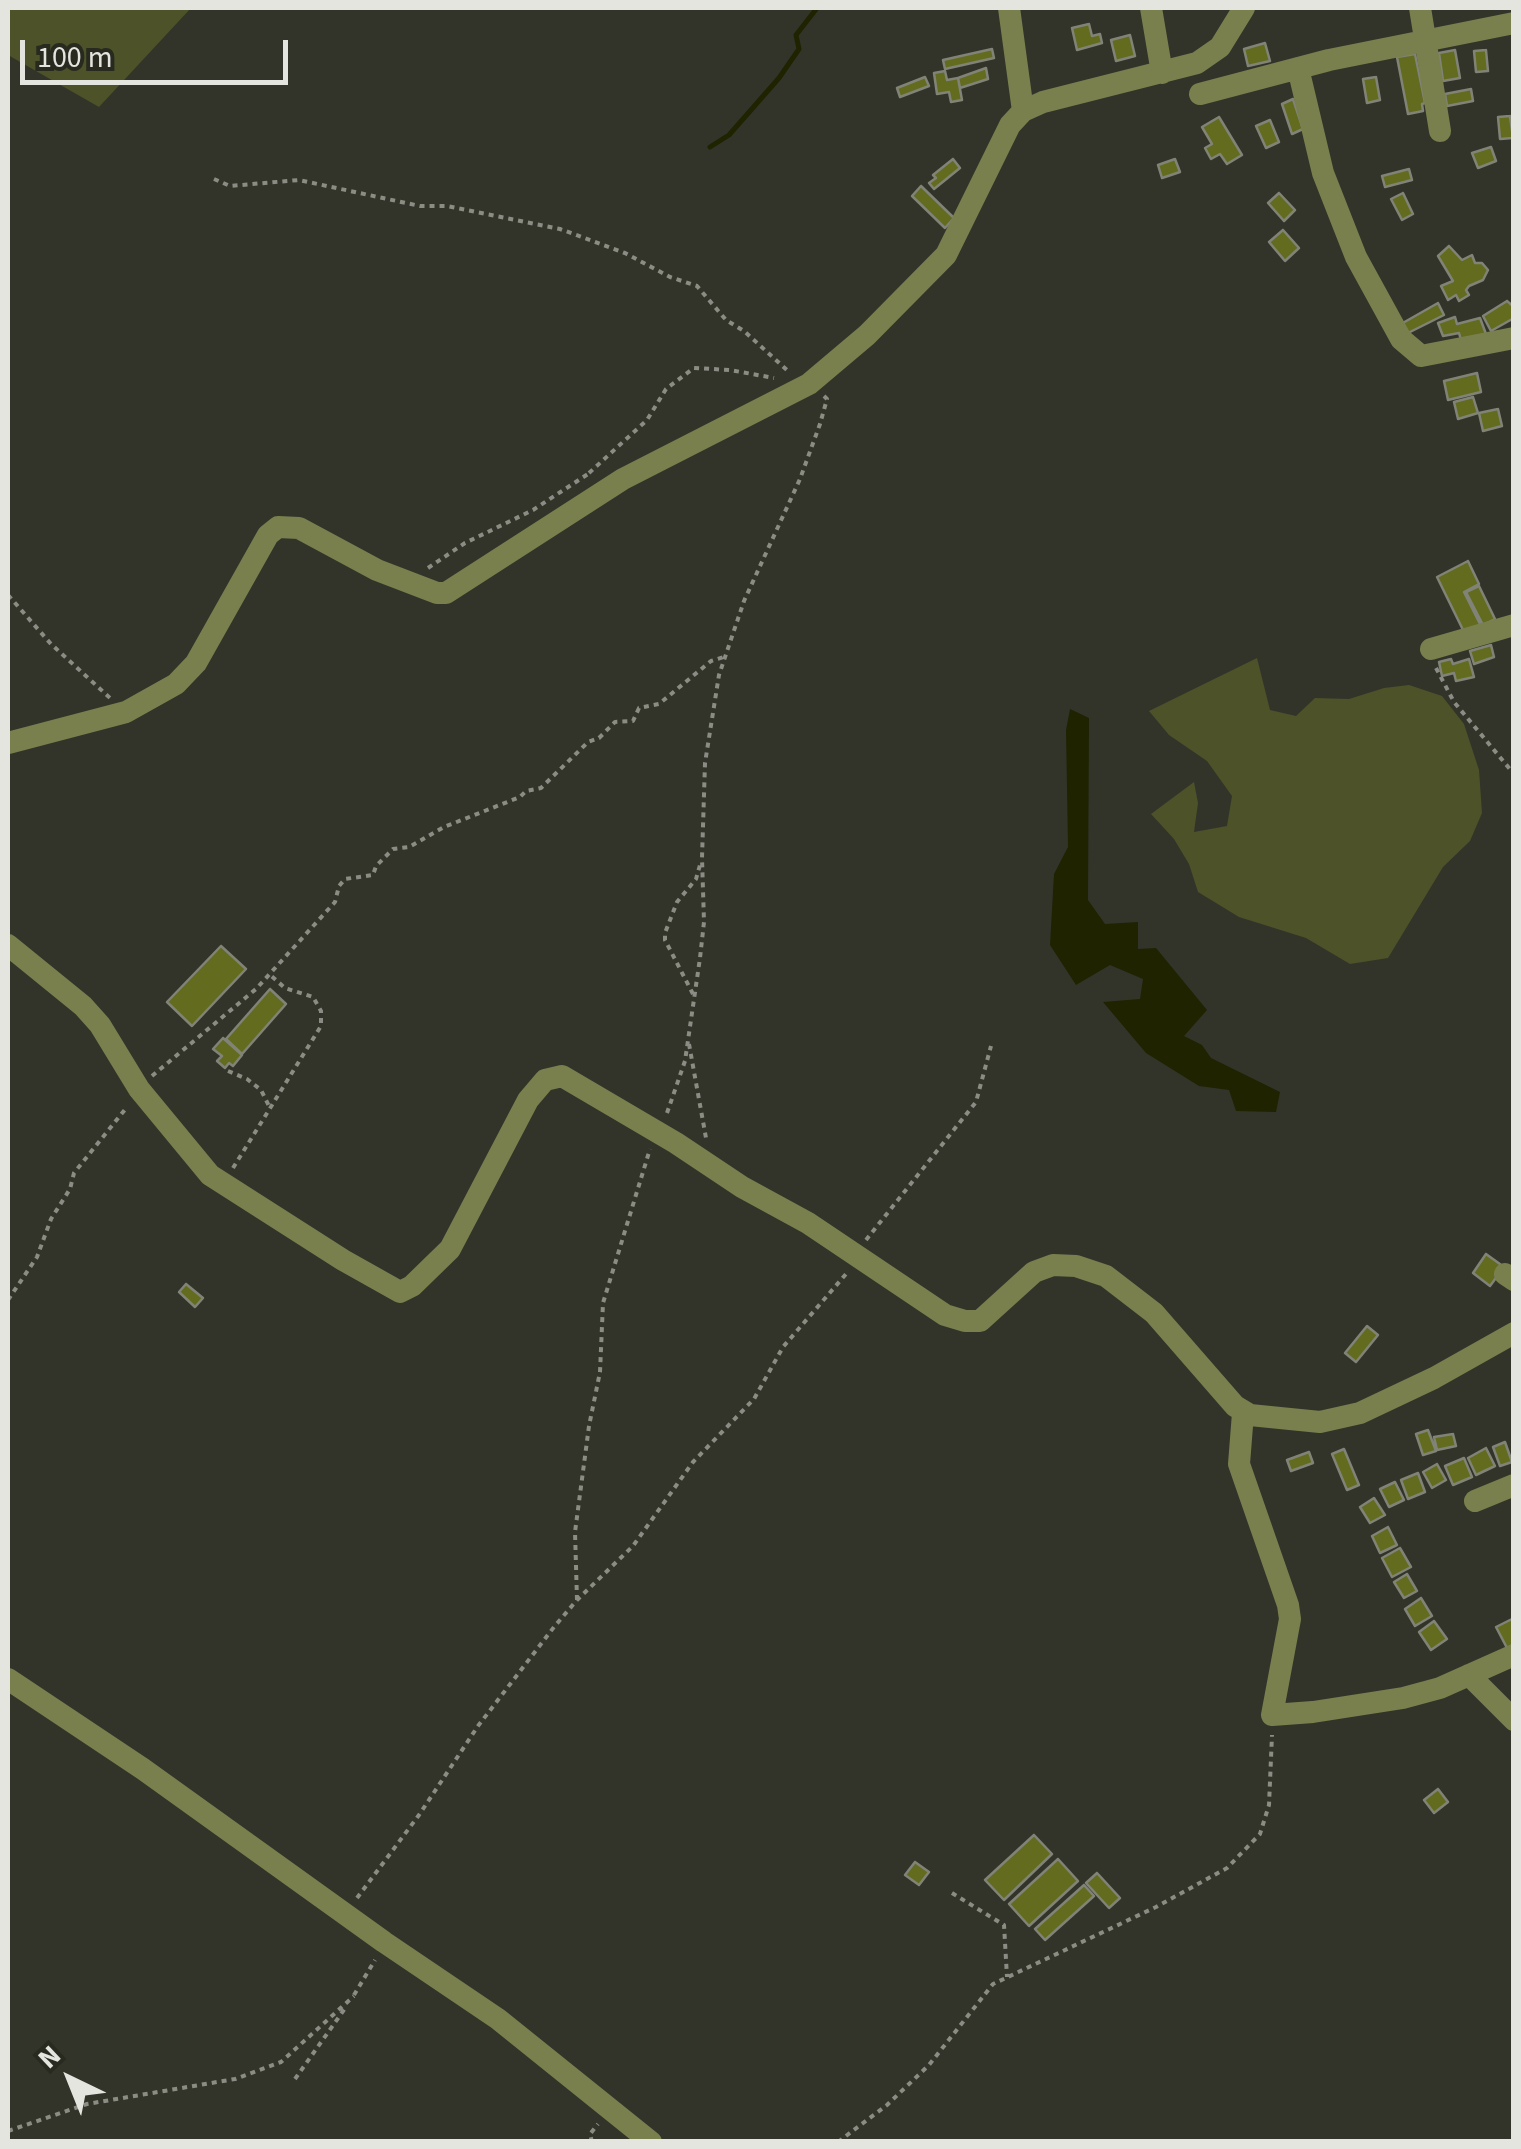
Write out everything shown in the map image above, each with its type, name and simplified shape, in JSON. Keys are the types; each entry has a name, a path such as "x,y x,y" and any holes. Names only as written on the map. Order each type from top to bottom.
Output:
{"street":[{"path":"1008,8 1023,110"},
{"path":"1152,8 1162,73"},
{"path":"8,743 126,712 167,692 196,663 268,534 278,527 299,528 365,564 437,593 454,589 623,479 803,382 867,335 946,255 1010,125 1023,110 1162,73 1209,56 1229,35 1244,8"},
{"path":"1420,8 1440,131"},
{"path":"1200,94 1425,39 1514,23"},
{"path":"1298,68 1323,173 1356,257 1401,338 1422,356 1514,338"},
{"path":"1431,649 1514,625"},
{"path":"8,944 83,1006 139,1089 210,1175 343,1260 402,1292 450,1249 528,1100 545,1080 557,1076 568,1077 765,1201 808,1223 945,1315 973,1322 994,1310 1034,1272 1064,1264 1088,1268 1139,1298 1243,1413 1320,1422 1360,1413 1434,1378 1514,1333"},
{"path":"1243,1413 1239,1464 1290,1619 1272,1715 1404,1698 1440,1688 1514,1655"},
{"path":"1475,1501 1514,1485"},
{"path":"1469,1675 1514,1720"},
{"path":"8,1679 143,1769 498,2019 651,2142"}],"path":[{"path":"214,179 230,186 299,180 420,206 447,206 560,229 626,253 670,277 697,286 726,320 744,330 827,398 800,479 744,601 724,657 714,703 705,763 704,922 688,1039 676,1094 657,1132 603,1303 600,1372 575,1532 577,1600"},
{"path":"408,582 466,543 534,510 589,473 647,420 666,390 694,368 803,382"},
{"path":"589,473 600,470 623,479"},
{"path":"8,596 51,644 126,712"},
{"path":"1431,649 1438,678 1514,774"},
{"path":"8,1300 37,1257 50,1218 70,1189 74,1173 139,1089 256,990 335,902 345,879 373,874 393,850 409,848 444,827 520,798 526,791 542,788 588,742 599,738 615,722 633,721 638,708 659,704 711,661 724,657"},
{"path":"693,994 665,933 677,902 696,879 702,858"},
{"path":"222,1184 321,1026 321,1010 313,997 285,988 269,974"},
{"path":"688,1039 704,1135 723,1174"},
{"path":"346,1914 420,1816 478,1726 577,1600 632,1546 692,1462 754,1399 783,1347 846,1274 854,1256 976,1102 991,1046"},
{"path":"228,1071 261,1090 270,1106"},
{"path":"838,2142 887,2105 930,2065 993,1984 1156,1907 1227,1868 1260,1834 1270,1805 1272,1715"},
{"path":"952,1893 1004,1925 1007,1978"},
{"path":"295,2080 354,1996 384,1942"},
{"path":"8,2131 88,2104 234,2079 281,2062 354,1996"}],"shaded area":[{"path":"8,8 191,8 99,107 8,55"},
{"path":"1257,658 1270,710 1296,716 1315,698 1349,699 1409,685 1442,696 1464,724 1479,770 1482,813 1470,841 1443,867 1388,958 1350,964 1306,938 1239,917 1198,892 1189,864 1174,839 1151,814 1194,782 1198,803 1194,832 1227,826 1232,796 1207,761 1169,735 1149,711"},
{"path":"1070,709 1089,718 1088,900 1105,924 1138,922 1138,949 1156,948 1207,1010 1184,1036 1202,1045 1211,1058 1280,1092 1276,1112 1236,1111 1229,1090 1199,1086 1146,1053 1103,1002 1140,999 1143,979 1110,965 1076,985 1050,945 1054,874 1068,847 1066,730"}],"building":[{"path":"1089,24 1092,36 1100,34 1102,43 1077,50 1072,28"},
{"path":"1130,35 1135,56 1116,61 1111,40"},
{"path":"1265,43 1270,61 1248,66 1244,49"},
{"path":"992,49 994,58 945,69 943,60"},
{"path":"1455,50 1460,78 1443,81 1439,53"},
{"path":"1486,50 1488,71 1476,72 1474,51"},
{"path":"1415,54 1425,103 1423,111 1408,114 1397,57"},
{"path":"986,68 988,79 960,88 958,78"},
{"path":"945,71 947,80 958,78 962,100 951,102 949,92 937,94 934,73"},
{"path":"925,77 929,86 900,97 897,88"},
{"path":"1376,77 1380,100 1367,103 1363,79"},
{"path":"1471,89 1473,101 1447,106 1445,94"},
{"path":"1293,99 1303,129 1292,134 1282,104"},
{"path":"1510,116 1513,138 1500,139 1498,117"},
{"path":"1219,117 1242,155 1227,164 1220,154 1211,159 1205,148 1212,144 1202,127"},
{"path":"1270,120 1279,142 1266,148 1256,126"},
{"path":"1491,147 1496,161 1478,168 1472,153"},
{"path":"953,159 960,168 934,189 929,183 936,178 933,175"},
{"path":"1175,159 1180,172 1162,178 1158,165"},
{"path":"1409,169 1412,180 1385,187 1382,176"},
{"path":"921,186 954,218 945,228 912,196"},
{"path":"1279,193 1295,210 1284,221 1268,203"},
{"path":"1403,193 1413,214 1402,220 1391,199"},
{"path":"1283,230 1299,248 1285,261 1269,242"},
{"path":"1449,246 1462,260 1472,255 1475,263 1482,263 1488,270 1483,280 1469,286 1469,295 1459,301 1456,295 1448,300 1441,286 1453,281 1438,256"},
{"path":"1507,301 1514,307 1514,318 1491,331 1483,316"},
{"path":"1438,303 1444,315 1406,334 1401,324"},
{"path":"1455,317 1457,324 1480,318 1486,334 1463,347 1459,333 1443,336 1438,323"},
{"path":"1477,373 1481,392 1448,400 1444,381"},
{"path":"1473,397 1478,413 1458,419 1454,402"},
{"path":"1498,409 1502,426 1483,431 1479,413"},
{"path":"1468,561 1479,584 1464,592 1481,626 1465,634 1437,577"},
{"path":"1479,586 1495,619 1483,625 1466,592"},
{"path":"1491,645 1494,657 1474,664 1470,651"},
{"path":"1451,659 1453,664 1469,659 1474,677 1456,681 1454,673 1442,676 1439,662"},
{"path":"221,946 246,969 192,1026 167,1002"},
{"path":"270,989 286,1004 242,1054 226,1039"},
{"path":"223,1038 242,1055 233,1066 229,1063 225,1068 217,1061 222,1056 213,1049"},
{"path":"1486,1254 1504,1267 1490,1286 1473,1273"},
{"path":"186,1284 203,1298 195,1307 179,1292"},
{"path":"1367,1326 1378,1335 1356,1362 1345,1353"},
{"path":"1428,1430 1436,1451 1423,1455 1416,1434"},
{"path":"1453,1434 1456,1446 1437,1450 1434,1437"},
{"path":"1505,1442 1512,1462 1500,1466 1493,1447"},
{"path":"1486,1448 1495,1466 1476,1475 1468,1458"},
{"path":"1344,1449 1359,1485 1347,1490 1332,1454"},
{"path":"1309,1452 1313,1463 1291,1471 1287,1460"},
{"path":"1464,1458 1472,1477 1453,1485 1445,1466"},
{"path":"1437,1464 1446,1480 1432,1488 1423,1472"},
{"path":"1418,1473 1425,1492 1408,1499 1401,1480"},
{"path":"1395,1482 1404,1500 1389,1507 1380,1489"},
{"path":"1374,1498 1385,1515 1370,1523 1360,1507"},
{"path":"1388,1527 1397,1545 1380,1553 1372,1536"},
{"path":"1400,1548 1411,1567 1392,1577 1382,1558"},
{"path":"1407,1574 1417,1591 1404,1598 1394,1582"},
{"path":"1421,1598 1432,1616 1415,1626 1405,1609"},
{"path":"1514,1618 1514,1644 1507,1648 1496,1627"},
{"path":"1434,1621 1447,1639 1431,1650 1419,1632"},
{"path":"1438,1789 1448,1802 1434,1813 1424,1800"},
{"path":"1034,1835 1052,1854 1004,1900 985,1880"},
{"path":"1058,1859 1078,1881 1029,1926 1009,1904"},
{"path":"915,1862 929,1872 919,1885 905,1875"},
{"path":"1097,1873 1120,1898 1109,1908 1086,1883"},
{"path":"1084,1885 1094,1896 1045,1940 1035,1929"}],"waterway":[{"path":"710,147 729,135 779,78 799,49 796,35 817,8"}]}
